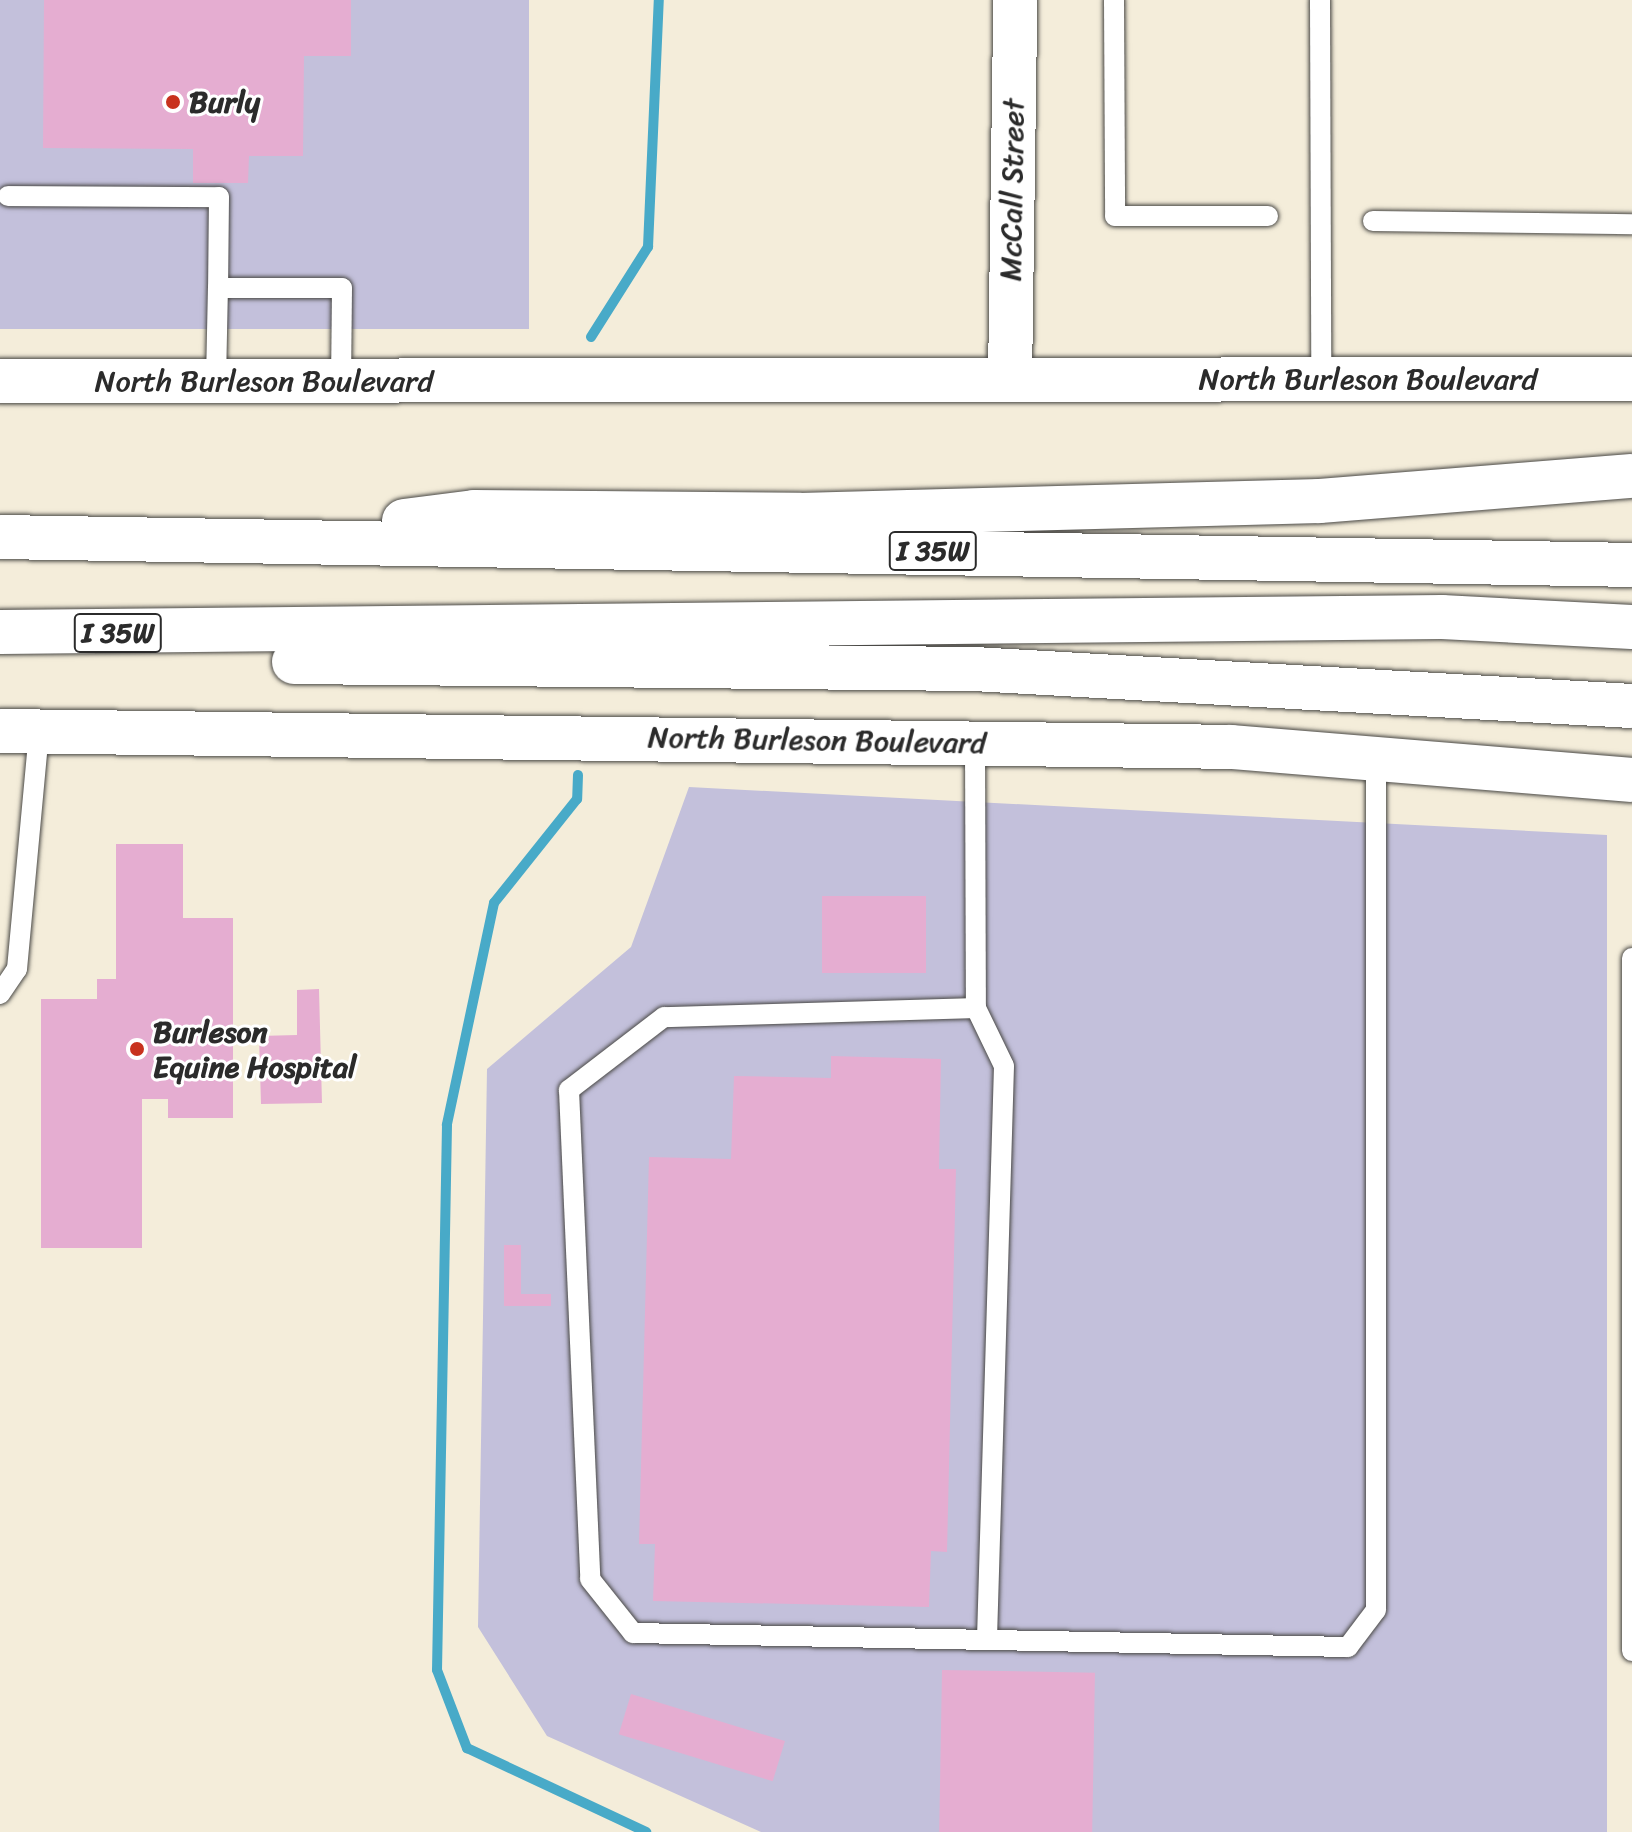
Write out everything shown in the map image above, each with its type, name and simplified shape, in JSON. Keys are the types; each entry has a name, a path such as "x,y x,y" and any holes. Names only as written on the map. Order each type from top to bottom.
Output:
{"main road":[{"name":"McCall Street","path":"1010,380 1015,0"},
{"name":"North Burleson Boulevard","path":"0,381 1632,379"},
{"path":"233,541 474,512 800,515 1320,501 1632,476"},
{"name":"I 35W","path":"0,537 1632,565"},
{"name":"I 35W","path":"0,632 236,634 872,620 1442,617 1632,627"},
{"path":"236,634 278,661 974,669 1632,706"},
{"name":"North Burleson Boulevard","path":"20,731 1231,747 1632,780"}],"lane":[{"path":"1114,0 1115,216 1268,216"},
{"path":"1320,0 1321,379"},
{"path":"8,196 219,197 216,381"},
{"path":"1373,221 1632,224"},
{"path":"218,288 342,288 341,381"},
{"path":"0,994 17,969 20,731"},
{"path":"975,743 976,1008 1004,1066 987,1639"},
{"path":"976,1008 664,1017 569,1090 590,1579 633,1633 1348,1647 1376,1610 1376,760"},
{"path":"1632,958 1632,1651"}],"shaded area":[{"path":"0,0 529,0 529,329 0,329"},
{"path":"689,787 1607,835 1607,1832 761,1832 547,1736 478,1627 487,1069 631,947"}],"building":[{"name":"Burly","path":"44,0 351,0 351,56 304,56 303,156 249,156 248,183 193,183 193,149 43,148"},
{"name":"Burleson Equine Hospital","path":"116,844 183,844 183,918 233,918 233,1118 168,1118 168,1099 142,1099 142,1248 41,1248 41,999 97,999 97,979 116,979"},
{"path":"822,896 926,896 926,973 822,973"},
{"path":"319,989 322,1103 261,1104 259,1036 297,1035 297,990"},
{"path":"831,1056 941,1059 939,1169 956,1169 947,1552 931,1551 929,1607 653,1601 655,1544 639,1544 649,1157 731,1159 734,1076 831,1078"},
{"path":"504,1245 521,1245 521,1294 551,1294 551,1306 504,1306"},
{"path":"942,1670 1095,1673 1092,1832 939,1832"},
{"path":"631,1694 785,1741 773,1781 619,1734"}],"waterway":[{"path":"591,337 648,247 659,0"},
{"path":"578,775 577,799 494,903 447,1125 437,1670 467,1748 646,1832"}],"place":[{"name":"Burly","path":"173,102"},
{"name":"Burleson Equine Hospital","path":"137,1049"}]}
